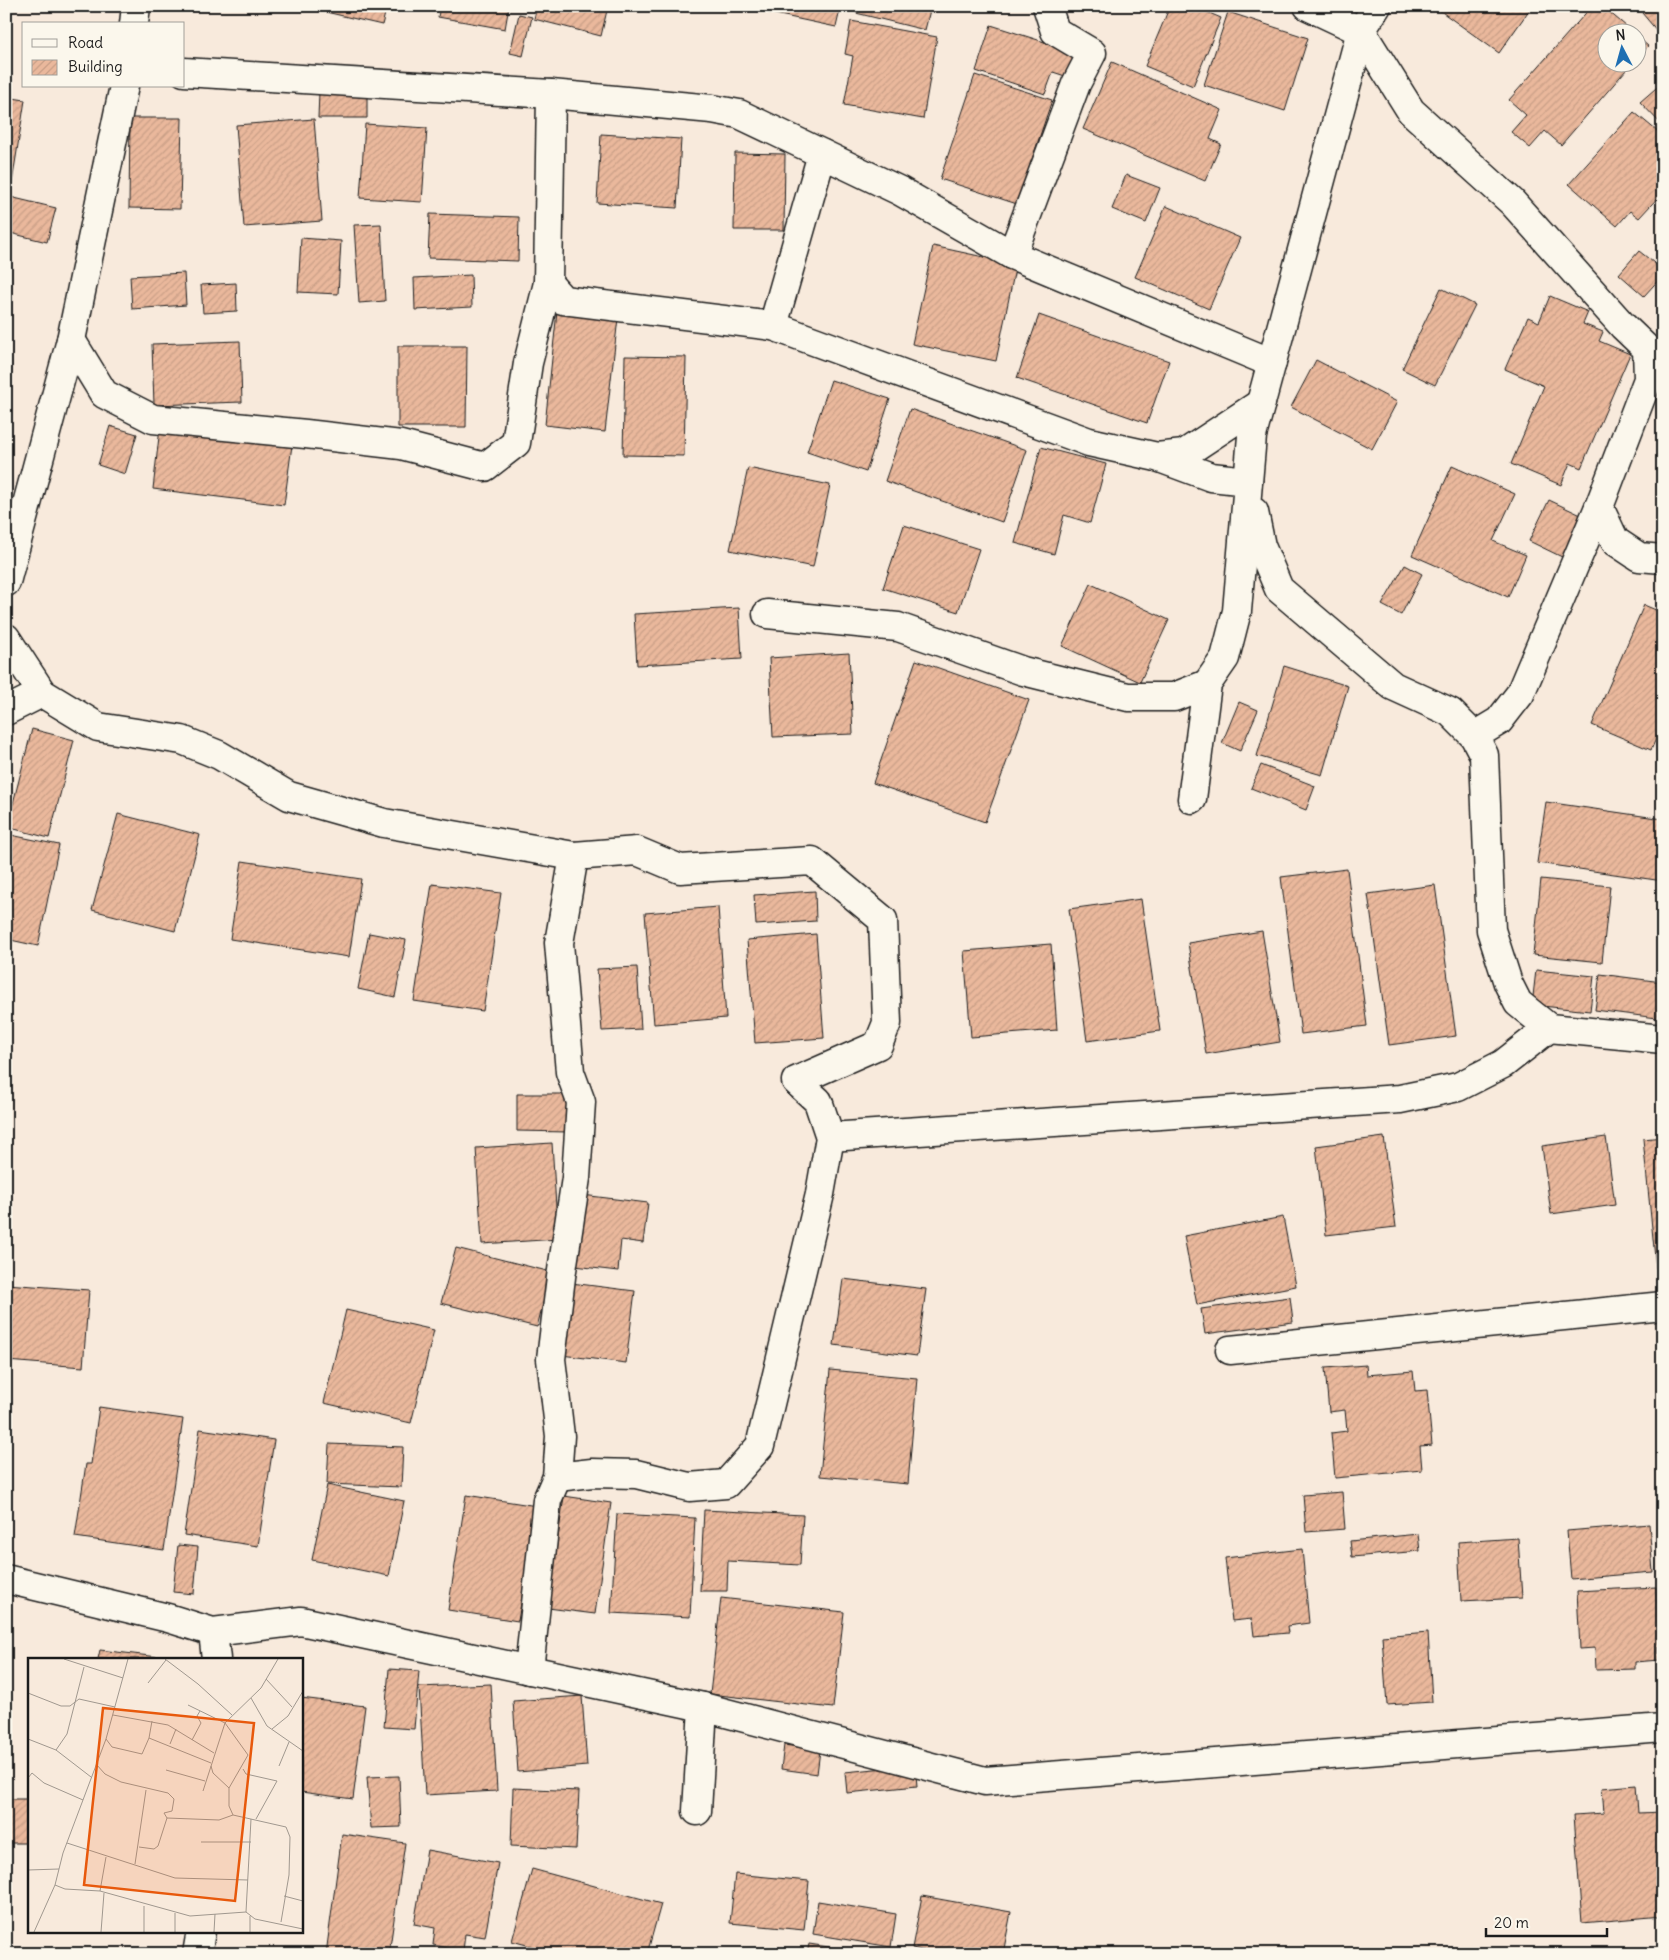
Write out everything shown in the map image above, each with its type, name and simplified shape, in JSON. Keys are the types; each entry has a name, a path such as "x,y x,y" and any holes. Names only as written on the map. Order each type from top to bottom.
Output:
{"street":[{"path":"134,22 136,6"},
{"path":"1012,255 1076,84 1092,53 1055,31 1047,6"},
{"path":"1308,6 1361,31 1411,111 1512,202 1623,326 1647,349 1648,379 1599,507 1520,694 1499,722 1474,736"},
{"path":"1192,799 1207,684 1225,658 1237,611 1252,436 1361,31 1377,6"},
{"path":"185,72 551,94 712,109 739,114 900,191 1012,255 1272,363"},
{"path":"6,582 71,340 124,88"},
{"path":"71,340 104,394 153,419 401,445 485,467 516,443 528,363 548,283 551,94"},
{"path":"773,326 822,154"},
{"path":"548,283 563,300 773,326 1089,442 1157,457 1211,477 1248,481"},
{"path":"1157,457 1184,454 1261,403"},
{"path":"1248,481 1261,546 1279,589 1393,686 1450,712 1474,736 1484,755 1491,930 1508,983 1518,1003 1549,1028 1663,1039"},
{"path":"1599,507 1615,541 1639,557 1663,559"},
{"path":"767,614 898,627 1023,671 1128,697 1174,697 1207,684"},
{"path":"6,638 42,693 98,727 182,740 219,755 289,796 384,823 574,856 637,851 680,869 812,862 883,920 888,1023 878,1045 796,1081 818,1101 830,1137 820,1194 760,1446 726,1484 690,1487 636,1474 592,1473 557,1477"},
{"path":"6,711 42,693"},
{"path":"529,1670 547,1500 557,1477 560,1436 551,1359 576,1178 581,1102 570,1072 559,943 574,856"},
{"path":"830,1137 1400,1098 1458,1087 1503,1064 1549,1028"},
{"path":"1230,1350 1663,1306"},
{"path":"6,1579 168,1618 213,1632 300,1621 703,1707 985,1781 1663,1728"},
{"path":"213,1632 216,1658"},
{"path":"697,1811 703,1707"},
{"path":"197,1954 201,1932"}],"building":[{"path":"313,6 387,6 382,25 313,9"},
{"path":"440,6 509,6 505,29 438,17"},
{"path":"537,6 608,6 601,36 534,19"},
{"path":"757,6 841,6 836,27 756,10"},
{"path":"857,6 931,6 925,30 856,13"},
{"path":"1170,6 1193,6 1221,18 1193,86 1145,66"},
{"path":"1442,6 1532,6 1499,53 1439,10"},
{"path":"1592,6 1602,6 1621,22 1596,22 1596,72 1624,72 1561,145 1545,131 1530,148 1511,132 1526,115 1509,100"},
{"path":"1650,6 1663,6 1663,38 1642,13"},
{"path":"1228,12 1308,38 1285,111 1204,85"},
{"path":"519,14 532,17 523,56 510,53"},
{"path":"851,21 937,37 923,119 844,105 853,56 845,54"},
{"path":"991,25 1082,54 1074,79 1053,72 1045,94 976,71"},
{"path":"1112,62 1222,110 1210,139 1221,144 1205,181 1083,129"},
{"path":"975,75 1052,100 1017,204 940,179"},
{"path":"1663,82 1663,126 1640,102"},
{"path":"319,92 367,92 367,118 318,118"},
{"path":"6,97 25,100 11,189 6,189"},
{"path":"1634,112 1663,136 1663,192 1639,218 1630,211 1617,226 1569,184"},
{"path":"130,118 182,118 180,209 129,208"},
{"path":"314,119 322,221 244,227 236,125"},
{"path":"365,124 427,128 422,202 360,198"},
{"path":"601,134 681,139 677,208 597,203"},
{"path":"735,153 785,154 784,230 734,230"},
{"path":"1126,175 1160,188 1146,223 1112,209"},
{"path":"6,196 56,208 47,242 6,232"},
{"path":"1166,206 1240,238 1209,309 1135,277"},
{"path":"430,214 519,217 518,261 428,258"},
{"path":"381,224 385,301 359,303 354,225"},
{"path":"301,238 341,241 338,294 298,292"},
{"path":"933,246 1016,264 996,361 912,344"},
{"path":"1639,251 1663,270 1663,275 1644,296 1619,274"},
{"path":"184,273 186,305 132,309 130,276"},
{"path":"471,275 472,307 415,310 414,278"},
{"path":"236,283 237,311 203,313 201,285"},
{"path":"1441,288 1475,305 1435,385 1402,369"},
{"path":"1550,296 1588,312 1583,324 1603,332 1599,341 1630,354 1581,468 1570,463 1561,485 1511,464 1544,386 1505,369 1528,317 1539,322"},
{"path":"557,311 618,318 605,432 545,425"},
{"path":"1039,315 1169,361 1147,423 1017,378"},
{"path":"240,341 242,402 154,405 152,344"},
{"path":"398,346 467,346 466,427 398,427"},
{"path":"625,356 686,357 684,456 623,455"},
{"path":"1316,360 1397,402 1372,449 1291,407"},
{"path":"831,380 890,399 866,472 807,452"},
{"path":"910,409 1027,450 1002,522 885,481"},
{"path":"110,426 137,434 125,474 98,465"},
{"path":"160,428 292,445 284,505 153,489"},
{"path":"1041,447 1106,464 1090,523 1064,515 1054,554 1015,543"},
{"path":"1452,466 1515,494 1493,541 1526,555 1508,597 1412,555"},
{"path":"748,468 830,485 813,567 730,550"},
{"path":"1663,494 1663,509 1657,507"},
{"path":"1549,500 1583,516 1562,557 1529,541"},
{"path":"904,525 979,549 958,612 883,588"},
{"path":"1405,565 1422,574 1401,615 1382,605"},
{"path":"1091,584 1169,620 1140,682 1062,646"},
{"path":"1644,605 1663,613 1663,723 1651,750 1592,725"},
{"path":"739,608 742,659 637,665 634,614"},
{"path":"849,653 853,734 773,737 769,658"},
{"path":"916,660 1029,700 985,822 873,783"},
{"path":"1284,666 1348,686 1322,775 1257,756"},
{"path":"1239,702 1258,710 1240,751 1222,743"},
{"path":"32,729 74,740 49,838 7,827"},
{"path":"1261,765 1315,786 1306,810 1251,788"},
{"path":"1546,802 1663,819 1663,881 1537,863"},
{"path":"118,814 200,835 175,931 92,910"},
{"path":"6,834 59,845 38,946 6,939"},
{"path":"242,861 361,879 349,957 230,939"},
{"path":"1347,869 1367,1026 1301,1034 1281,877"},
{"path":"1541,879 1610,886 1602,962 1533,955"},
{"path":"432,884 501,893 483,1011 414,1001"},
{"path":"1435,885 1456,1036 1389,1045 1368,894"},
{"path":"815,891 816,921 756,925 754,895"},
{"path":"1141,899 1160,1031 1087,1041 1069,909"},
{"path":"718,907 726,1018 654,1024 645,913"},
{"path":"1262,931 1280,1042 1206,1054 1188,943"},
{"path":"369,933 406,940 395,997 358,989"},
{"path":"816,934 824,1038 755,1043 747,940"},
{"path":"1051,944 1057,1030 971,1037 964,951"},
{"path":"637,967 641,1029 602,1031 597,969"},
{"path":"1536,970 1594,976 1590,1011 1532,1005"},
{"path":"1600,974 1662,982 1657,1018 1595,1010"},
{"path":"517,1094 568,1094 568,1132 517,1131"},
{"path":"1384,1137 1396,1227 1326,1235 1316,1146"},
{"path":"1606,1137 1615,1205 1551,1214 1542,1146"},
{"path":"1663,1137 1663,1267 1656,1268 1643,1139"},
{"path":"552,1143 558,1239 482,1244 476,1148"},
{"path":"574,1194 648,1203 643,1243 621,1240 618,1271 566,1265"},
{"path":"1283,1217 1296,1286 1197,1305 1184,1236"},
{"path":"456,1248 551,1272 537,1327 441,1303"},
{"path":"843,1279 926,1289 917,1356 834,1345"},
{"path":"563,1282 635,1291 626,1363 553,1354"},
{"path":"6,1284 89,1290 83,1367 6,1361"},
{"path":"1290,1297 1293,1322 1205,1334 1201,1309"},
{"path":"346,1310 434,1330 411,1423 324,1403"},
{"path":"1366,1365 1367,1375 1413,1371 1415,1391 1427,1390 1432,1445 1420,1446 1422,1470 1335,1478 1331,1433 1347,1431 1345,1410 1329,1412 1325,1368"},
{"path":"830,1370 917,1378 908,1484 820,1476"},
{"path":"99,1407 183,1419 164,1550 75,1537 86,1464 91,1464"},
{"path":"200,1429 274,1440 258,1546 184,1535"},
{"path":"329,1444 403,1447 401,1487 327,1484"},
{"path":"327,1485 404,1501 389,1576 312,1560"},
{"path":"1342,1492 1345,1529 1306,1532 1303,1495"},
{"path":"466,1495 537,1506 518,1621 448,1610"},
{"path":"564,1496 611,1503 595,1614 548,1608"},
{"path":"704,1510 803,1515 800,1565 728,1561 727,1591 700,1591"},
{"path":"617,1514 695,1518 690,1617 611,1613"},
{"path":"1649,1524 1653,1572 1571,1579 1567,1531"},
{"path":"1418,1534 1420,1551 1352,1557 1350,1541"},
{"path":"1518,1538 1522,1598 1461,1601 1458,1542"},
{"path":"178,1545 198,1547 194,1594 173,1592"},
{"path":"1302,1549 1309,1623 1287,1626 1288,1633 1254,1636 1252,1619 1232,1621 1225,1558"},
{"path":"1656,1587 1659,1660 1635,1662 1635,1669 1596,1670 1595,1648 1580,1649 1577,1591"},
{"path":"721,1598 844,1612 833,1708 710,1694"},
{"path":"1428,1632 1432,1702 1387,1705 1382,1636"},
{"path":"100,1650 167,1658 98,1658"},
{"path":"389,1669 419,1671 414,1729 384,1727"},
{"path":"491,1684 497,1791 425,1795 419,1687"},
{"path":"582,1696 587,1766 518,1772 513,1701"},
{"path":"302,1698 365,1706 353,1799 302,1792"},
{"path":"784,1745 820,1750 817,1774 781,1769"},
{"path":"915,1765 917,1786 847,1793 845,1772"},
{"path":"399,1776 401,1827 371,1828 367,1777"},
{"path":"1636,1785 1638,1813 1663,1812 1663,1916 1582,1923 1574,1815 1604,1813 1602,1788"},
{"path":"513,1788 579,1791 576,1849 511,1846"},
{"path":"6,1799 28,1799 28,1843 6,1843"},
{"path":"342,1834 405,1843 389,1954 326,1954"},
{"path":"427,1850 498,1863 485,1937 465,1934 463,1951 433,1945 435,1928 414,1924"},
{"path":"532,1869 661,1904 647,1954 560,1954 512,1941"},
{"path":"735,1874 809,1881 804,1930 730,1923"},
{"path":"922,1896 1011,1912 1003,1954 942,1954 912,1948"},
{"path":"818,1901 896,1914 891,1947 813,1934"},
{"path":"809,1944 875,1954 807,1954"},
{"path":"515,1949 535,1954 513,1954"}]}
